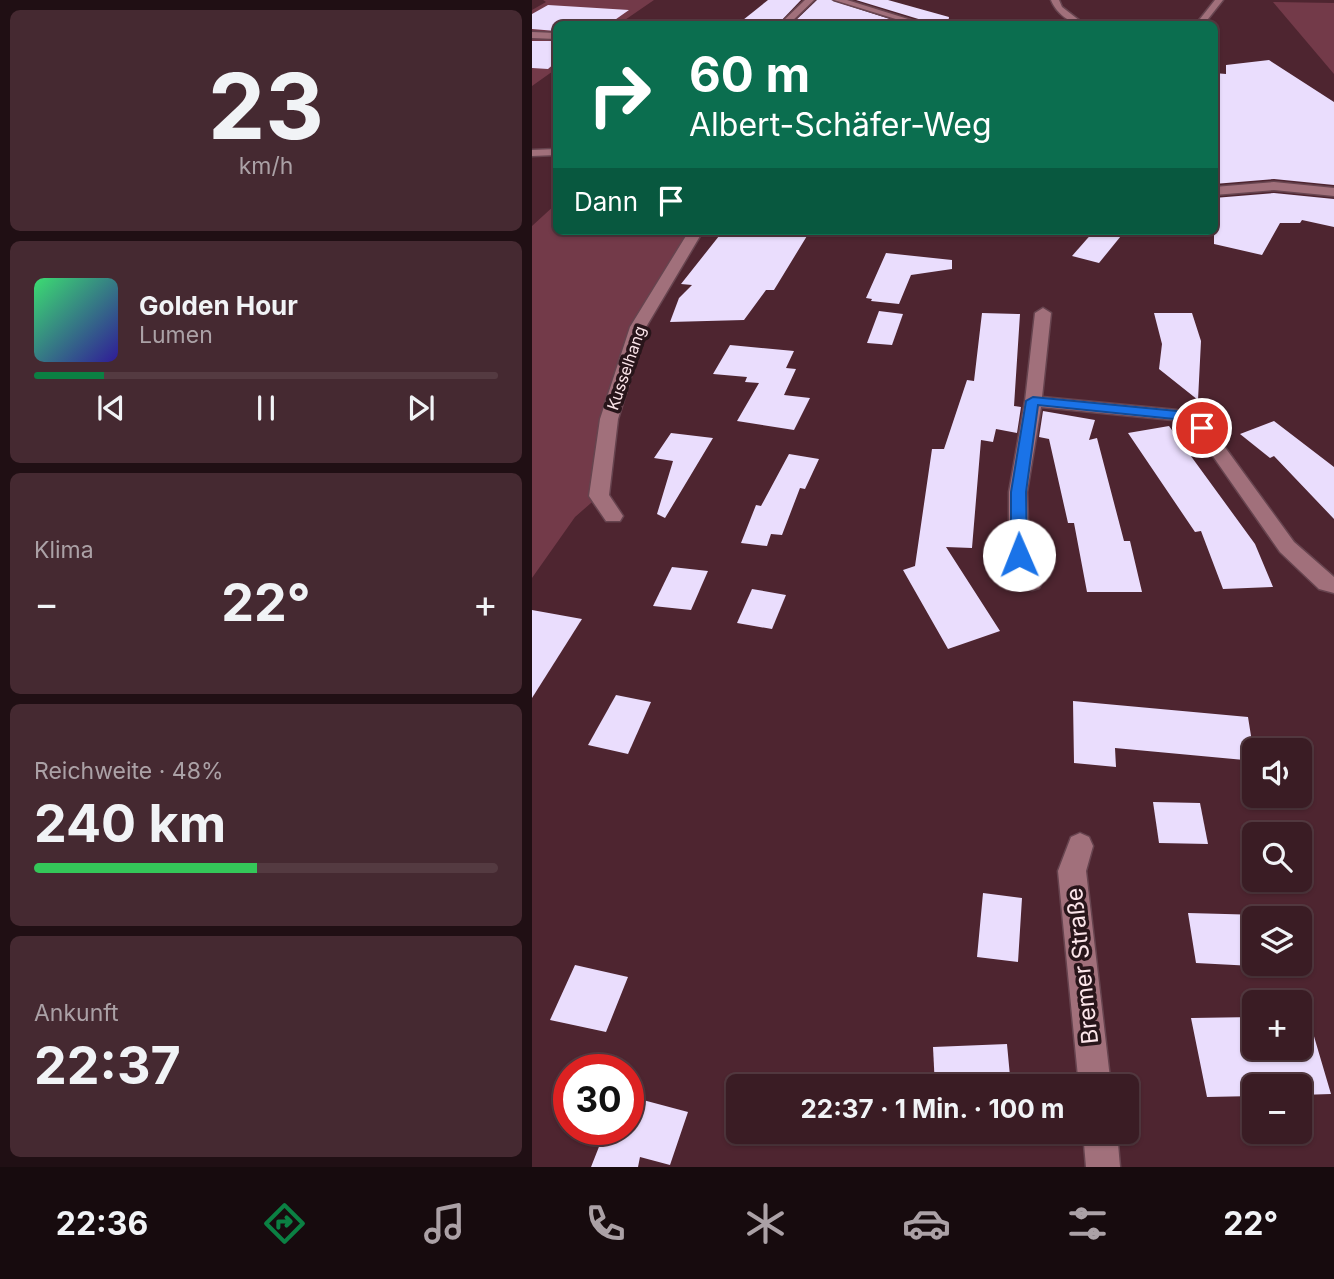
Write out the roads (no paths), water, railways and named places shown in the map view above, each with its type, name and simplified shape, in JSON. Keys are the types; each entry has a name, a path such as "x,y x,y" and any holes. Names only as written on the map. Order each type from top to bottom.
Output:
{"street":[{"path":"787,21 810,0"},
{"path":"838,0 910,21"},
{"path":"1055,0 1058,8 1076,21"},
{"path":"1202,21 1219,0"},
{"path":"532,35 553,36"},
{"path":"532,153 553,152"},
{"path":"1218,191 1274,186 1334,192"},
{"name":"Kusselhang","path":"613,516 599,496 609,419 638,327 694,235"},
{"path":"1032,582 1019,555 1018,492 1033,401 1043,313"},
{"path":"1033,401 1177,415 1202,428 1287,547 1326,583 1334,585"},
{"name":"Bremer Straße","path":"1080,846 1072,871 1094,1074"},
{"path":"1101,1144 1103,1167"}]}
